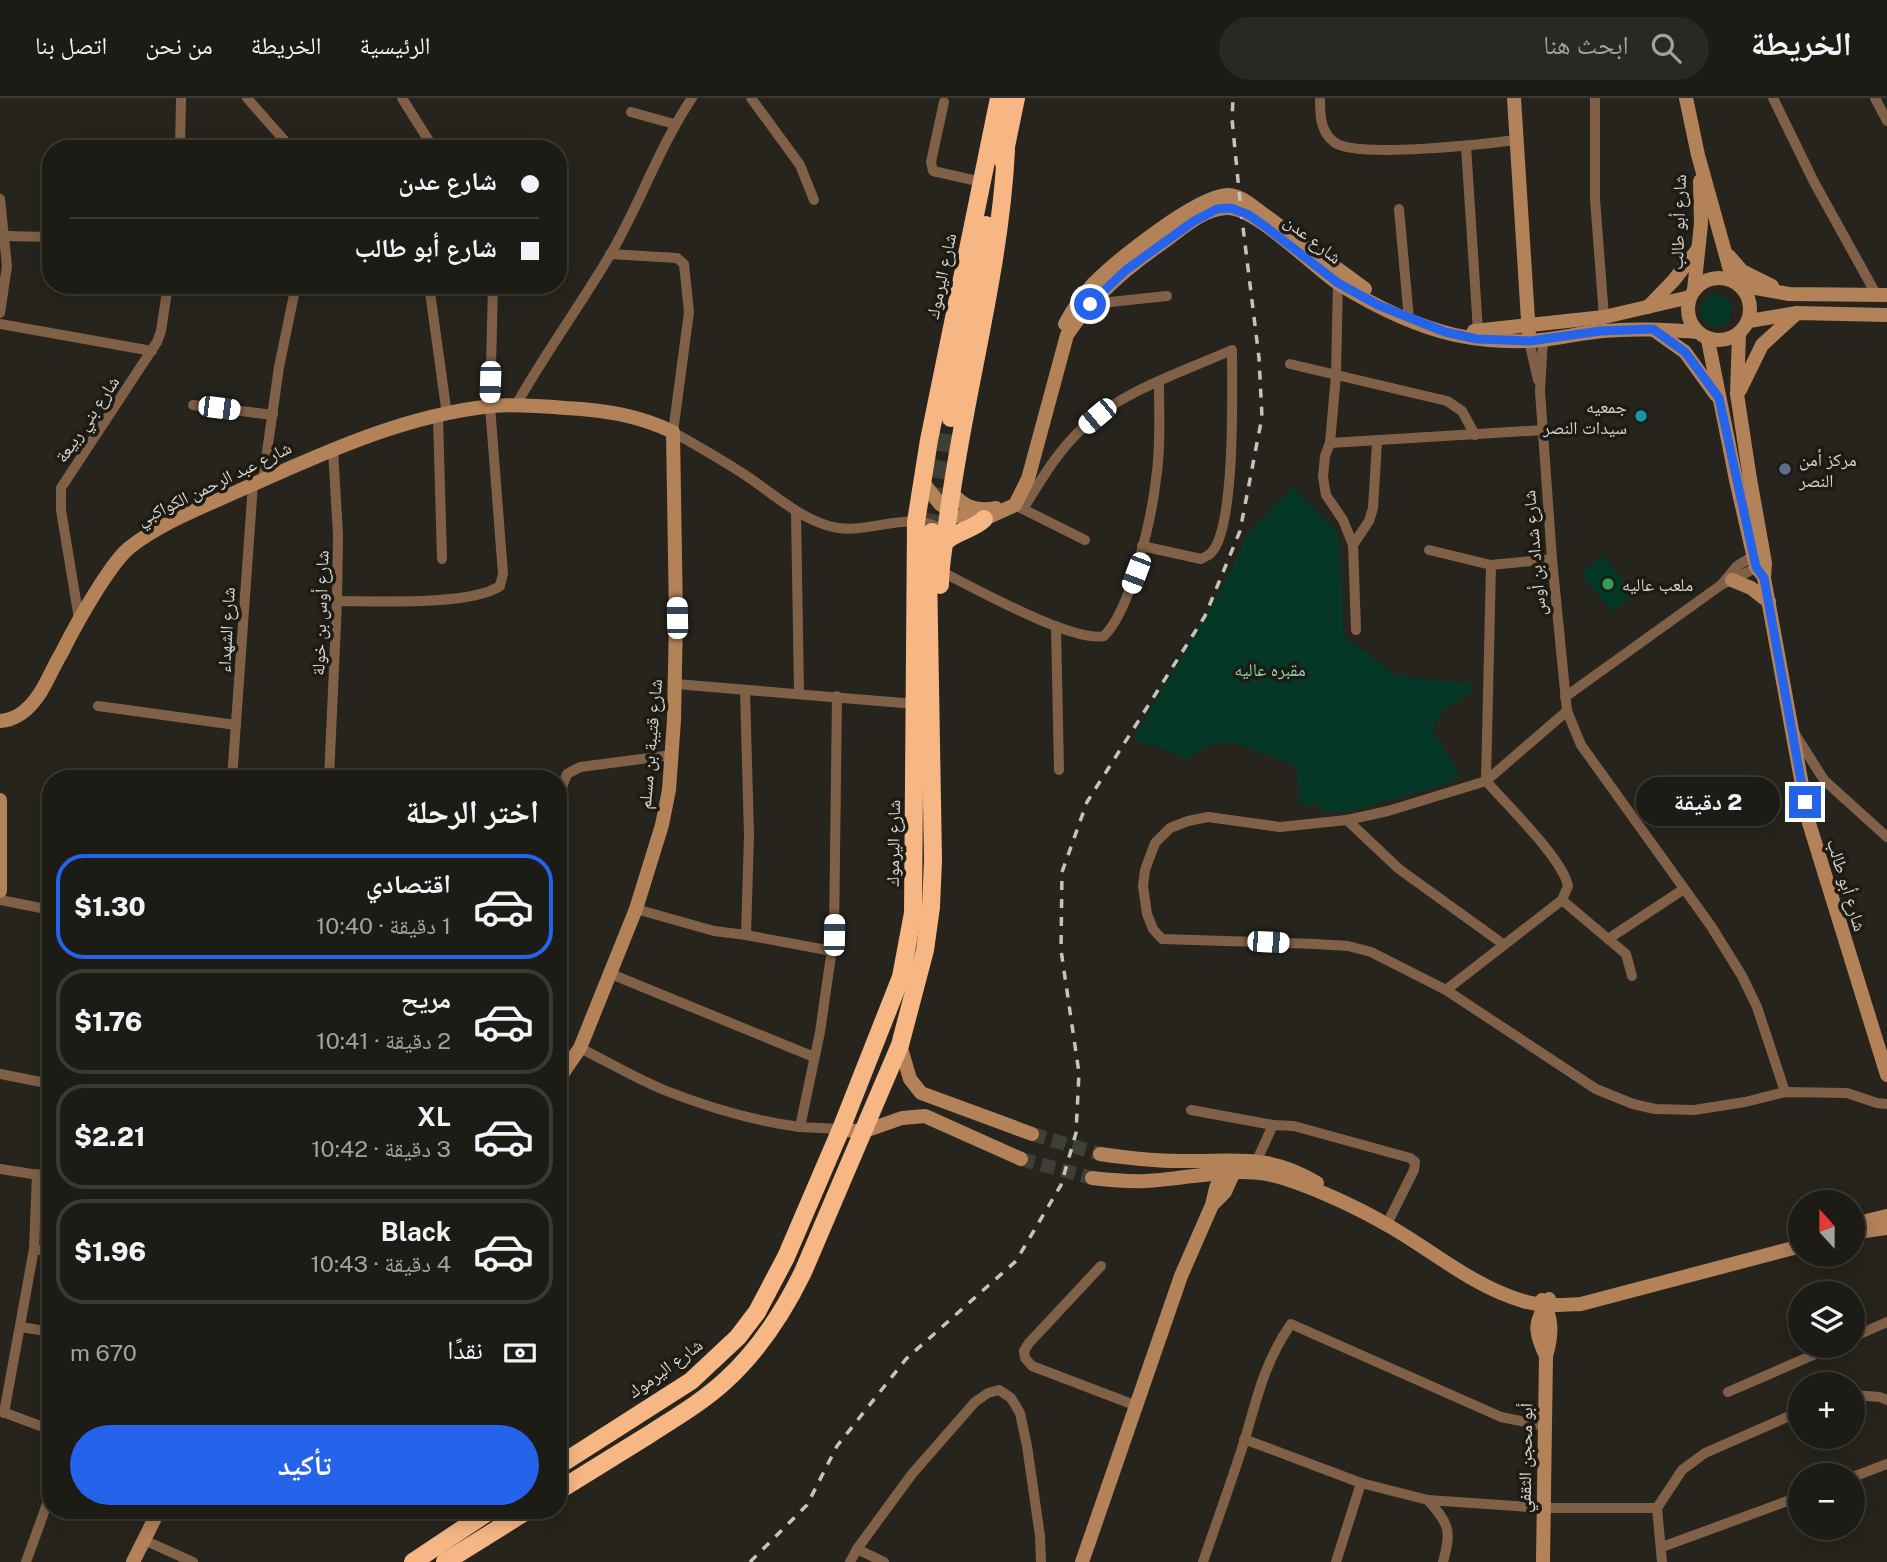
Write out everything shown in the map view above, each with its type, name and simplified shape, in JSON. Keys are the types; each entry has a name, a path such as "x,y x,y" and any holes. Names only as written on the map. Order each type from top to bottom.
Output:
{"highway":[{"name":"شارع اليرموك","path":"567,1460 691,1381 738,1337 757,1312 774,1282 841,1129 894,997 908,947 913,913 916,522 929,440 999,98"},
{"name":"شارع اليرموك","path":"951,418 981,248 1016,98"},
{"path":"567,1485 695,1405 725,1381 750,1354 788,1303 900,1045 925,950 931,907 933,860 928,581 949,512 998,223 1006,150"},
{"path":"929,440 944,449 958,448"},
{"path":"941,536 951,536 976,526 984,519"},
{"path":"933,860 941,838 941,536"},
{"path":"413,1562 478,1519"},
{"path":"445,1562 514,1519"}],"street":[{"path":"180,140 181,98"},
{"path":"247,98 284,140"},
{"path":"402,98 428,140"},
{"path":"516,405 549,348 610,254 674,124 692,98"},
{"path":"751,98 800,164 814,200"},
{"path":"1320,98 1323,127 1329,137 1342,147 1366,149 1466,146 1516,140"},
{"name":"شارع شداد بن أوس","path":"1514,98 1567,711 1581,745 1728,951 1751,993 1785,1092"},
{"path":"1595,98 1595,199 1604,317"},
{"name":"شارع أبو طالب","path":"1686,98 1699,155 1736,283"},
{"path":"1773,98 1814,182 1881,294"},
{"path":"1875,98 1887,121"},
{"path":"944,102 931,162 933,170 982,182"},
{"path":"631,112 674,124"},
{"path":"1466,146 1478,331"},
{"name":"شارع أبو طالب","path":"1692,294 1701,213 1699,155"},
{"name":"شارع عدن","path":"1016,505 1054,358 1071,312 1095,283 1175,221 1215,198 1225,195 1240,198 1310,247 1338,277"},
{"path":"0,199 7,266 0,313"},
{"name":"شارع عدن","path":"1016,505 1028,479 1067,335 1090,304 1117,278 1194,221 1223,208 1249,215 1338,277 1409,315 1445,332 1477,339 1535,333 1692,294"},
{"path":"1399,209 1409,315"},
{"path":"5,236 42,237"},
{"path":"1648,307 1674,281 1699,248"},
{"path":"1725,251 1742,271 1789,294"},
{"path":"610,254 677,258 684,264 689,312 673,432 752,480 796,512 837,528 916,522 936,526 941,536"},
{"path":"1338,277 1336,375 1330,443 1324,467 1326,495 1343,520 1353,545 1356,630"},
{"path":"1736,283 1748,295 1751,308 1749,321 1738,334 1726,340 1703,336 1691,324 1688,311 1692,294 1705,281 1719,278 1789,294 1881,294"},
{"name":"شارع بني ربيعة","path":"79,619 61,510 61,488 152,351 161,331 167,294"},
{"path":"258,482 294,294"},
{"path":"430,294 442,416 442,558"},
{"path":"337,601 456,599 485,594 500,586 503,574 490,406 493,294"},
{"path":"1090,304 1167,296"},
{"path":"1749,321 1797,313 1887,315"},
{"path":"1737,394 1762,345 1797,313"},
{"name":"شارع عدن","path":"1409,315 1448,327 1478,331 1535,333 1653,329 1703,336"},
{"path":"0,324 152,351"},
{"path":"1653,329 1685,352 1719,398"},
{"name":"شارع أبو طالب","path":"1738,334 1737,394 1761,563"},
{"name":"شارع أبو طالب","path":"1703,336 1761,563 1809,823 1887,1076"},
{"path":"922,481 949,512 964,518 984,519 1016,505 1082,428 1109,408 1159,382 1232,350 1232,448 1225,519 1216,544 1210,554 1201,559 1142,546"},
{"path":"1290,364 1447,401 1462,411 1475,435"},
{"path":"940,571 1056,626 1091,637 1104,636 1124,602 1142,546 1156,480 1159,382"},
{"path":"193,405 273,415"},
{"name":"شارع عبد الرحمن الكواكبي","path":"0,720 7,720 26,710 39,695 79,619 111,568 129,548 194,511 333,449 379,432 490,406 613,411 648,420 673,432"},
{"path":"1330,443 1544,430"},
{"name":"شارع قتيبة بن مسلم","path":"567,1067 580,1048 636,909 662,825 669,790 676,684 673,432"},
{"path":"1353,545 1369,521 1373,508 1377,442"},
{"name":"شارع أوس بن خولة","path":"329,770 338,535 333,449"},
{"name":"شارع الشهداء","path":"233,770 258,482"},
{"path":"951,492 974,509 1016,505 1085,540"},
{"path":"796,512 799,694"},
{"path":"1429,550 1491,565 1552,559"},
{"path":"1565,697 1727,582 1737,566 1761,563"},
{"path":"1446,990 1562,900 1568,886 1562,870 1486,781 1491,565"},
{"path":"1727,582 1751,588 1769,602"},
{"path":"1056,626 1059,770"},
{"path":"676,684 915,704"},
{"path":"745,690 749,835 746,935"},
{"path":"800,1127 835,922 837,696"},
{"path":"98,706 236,725"},
{"path":"1567,711 1486,781 1388,811 1347,820 1271,827 1208,817 1170,828 1155,843 1143,879 1143,902 1153,929 1162,939 1169,940 1244,941 1358,948 1446,990 1567,1072 1596,1089 1633,1104 1677,1111 1694,1110 1785,1092 1847,1093 1887,1104"},
{"path":"1792,730 1824,780 1887,837"},
{"path":"567,774 580,767 672,755"},
{"path":"0,800 0,891"},
{"path":"1347,820 1399,869 1503,944"},
{"path":"1608,939 1684,889"},
{"path":"0,900 42,907"},
{"path":"1562,900 1626,954 1632,976"},
{"path":"636,909 714,931 832,951"},
{"path":"611,974 814,1057"},
{"path":"900,1045 911,1079 921,1093 1032,1134"},
{"path":"580,1048 663,1089 772,1123 862,1132 902,1118 925,1116 1021,1158"},
{"path":"0,1074 42,1082"},
{"path":"1191,1110 1273,1125 1294,1126 1414,1160 1416,1166 1409,1184 1388,1222"},
{"path":"1257,1160 1273,1125"},
{"path":"1100,1154 1231,1167 1281,1177 1388,1222"},
{"path":"1093,1178 1149,1181 1257,1160 1284,1166 1494,1281 1545,1299 1581,1304 1788,1249"},
{"path":"1082,1562 1181,1276 1231,1167"},
{"path":"0,1169 42,1175"},
{"path":"37,1174 34,1249 21,1327 2,1412 42,1427"},
{"path":"1866,1221 1887,1216"},
{"path":"1866,1231 1887,1228"},
{"path":"1545,1299 1578,1294 1788,1239"},
{"path":"34,1249 42,1250"},
{"path":"1101,1266 1030,1343 1024,1351 1025,1358 1032,1366 1137,1406"},
{"name":"أبو محجن الثقفي","path":"1543,1562 1546,1356 1551,1331 1545,1299"},
{"path":"1865,1332 1887,1322"},
{"path":"1203,1562 1265,1371 1275,1348 1291,1324 1501,1417 1545,1426"},
{"path":"21,1327 42,1330"},
{"path":"1728,1392 1806,1358"},
{"path":"850,1562 912,1474 975,1402 988,1393 999,1391 1011,1398 1020,1413 1037,1511 1041,1562"},
{"path":"1865,1396 1880,1397 1887,1401"},
{"path":"1662,1562 1657,1508 1682,1470 1704,1453 1788,1417"},
{"path":"1244,1439 1361,1483 1428,1500 1544,1508 1657,1508"},
{"path":"1865,1472 1887,1464"},
{"path":"1336,1562 1361,1483"},
{"path":"1428,1500 1448,1526 1449,1536 1443,1562"},
{"path":"1662,1548 1788,1501"},
{"path":"26,1562 42,1518"},
{"path":"133,1562 154,1519"},
{"path":"144,1540 193,1562"},
{"path":"857,1549 884,1562"}],"green space":[{"path":"1716,294 1727,299 1732,310 1727,321 1716,326 1705,321 1700,310 1705,299"},
{"name":"مقبره عاليه","path":"1293,486 1339,534 1344,636 1395,675 1473,685 1472,693 1443,709 1432,730 1458,771 1456,781 1349,812 1322,812 1319,805 1301,805 1295,765 1233,743 1208,745 1186,760 1169,751 1133,739 1222,589 1248,533"},
{"name":"ملعب عاليه","path":"1603,555 1634,594 1612,612 1581,573"}],"tunnel":[{"path":"932,532 951,418"},
{"path":"1032,1134 1100,1154"},
{"path":"1021,1159 1092,1178"}],"railway":[{"path":"750,1562 807,1505 837,1446 906,1359 1016,1261 1061,1185 1076,1133 1079,1073 1061,950 1062,872 1087,802 1205,616 1240,531 1262,417 1259,358 1232,119 1233,98"}],"place":[{"name":"جمعيه سيدات النصر","path":"1641,416"},
{"name":"مركز أمن النصر","path":"1785,469"},
{"name":"ملعب عاليه","path":"1608,584"}],"route":[{"path":"1090,304 1126,270 1194,221 1217,209 1231,208 1249,215 1338,283 1378,305 1445,332 1477,339 1530,341 1600,331 1653,329 1685,352 1719,398 1756,567 1764,578 1805,802"}]}
